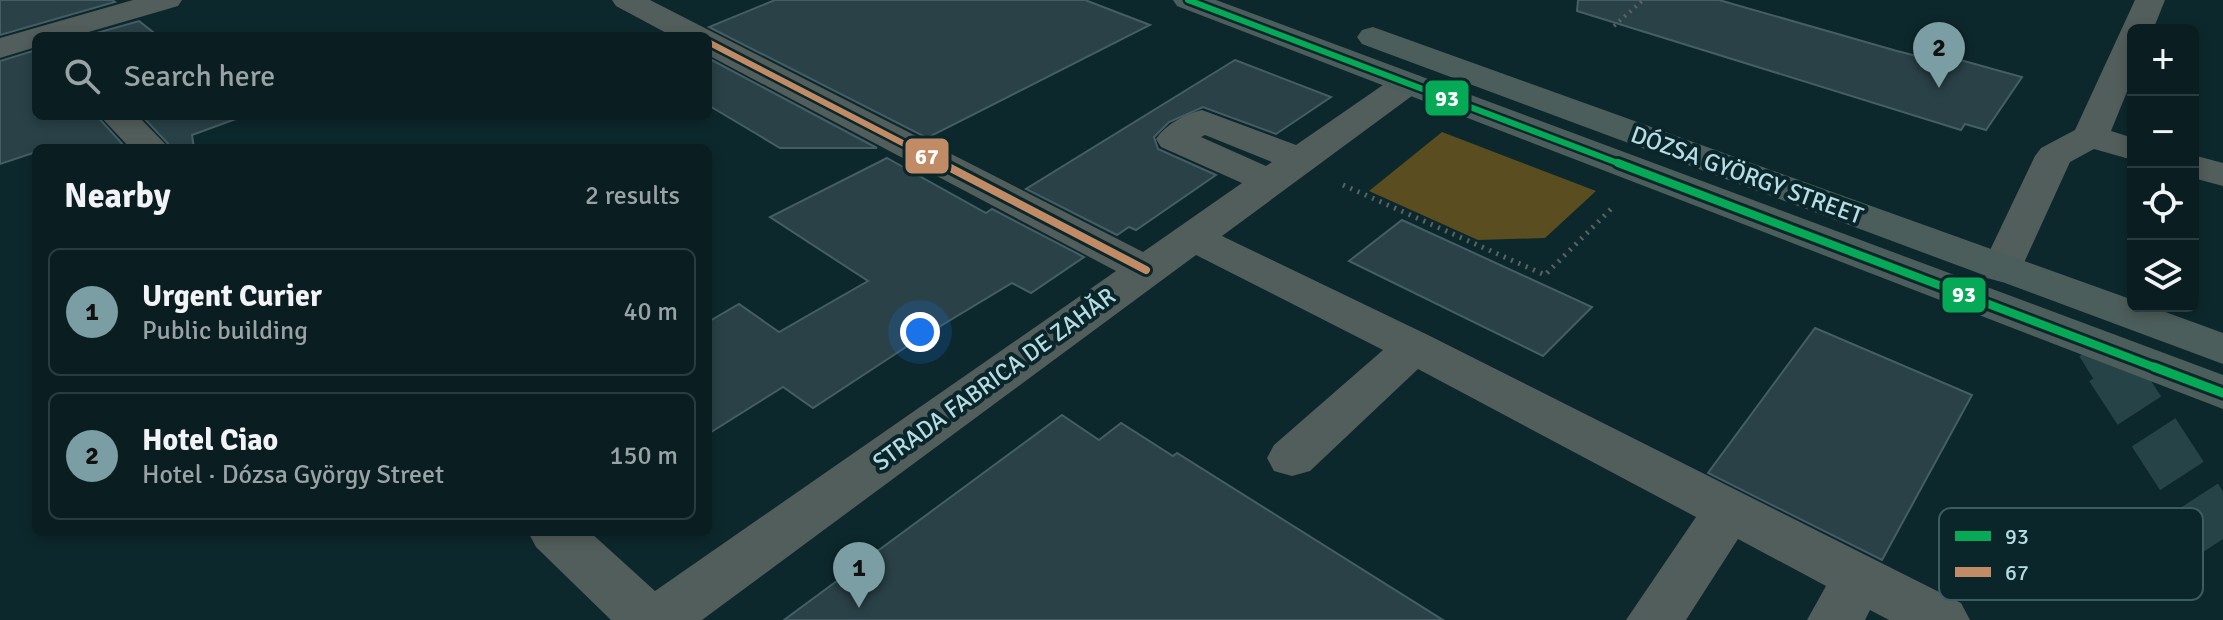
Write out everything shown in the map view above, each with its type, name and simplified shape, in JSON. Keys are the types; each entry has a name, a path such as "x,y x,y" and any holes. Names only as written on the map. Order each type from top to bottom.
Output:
{"main road":[{"name":"DÓZSA GYÖRGY STREET","path":"1188,0 2223,393"},
{"name":"DÓZSA GYÖRGY STREET","path":"1271,0 2223,349"}],"street":[{"path":"55,32 167,0"},
{"path":"627,0 688,32"},
{"path":"2140,24 2150,0"},
{"path":"0,48 32,38"},
{"path":"712,44 1146,270"},
{"path":"2002,269 2054,156 2090,137 2127,53"},
{"name":"STRADA FABRICA DE ZAHĂR","path":"659,620 1192,237 1309,166 1408,83"},
{"path":"1230,102 1309,166 1174,139 1230,102"},
{"path":"122,120 147,144"},
{"path":"2090,137 2127,147"},
{"path":"2199,168 2223,175"},
{"path":"1192,237 1414,347 1729,510 1848,599 1941,620"},
{"path":"1292,458 1414,347"},
{"path":"1655,620 1729,510"},
{"path":"559,536 648,620"}],"path":[{"path":"1614,26 1643,0"},
{"path":"1309,166 1545,275 1616,203"}],"shaded area":[{"path":"1442,132 1596,191 1545,238 1478,240 1369,191"}],"building":[{"path":"0,0 112,0 115,2 0,35"},
{"path":"775,0 1085,0 1150,25 927,138 709,27"},
{"path":"1578,0 1719,0 1897,51 1949,64 1953,58 2022,77 1986,130 1965,124 1961,130 1577,11"},
{"path":"139,21 153,32 100,32"},
{"path":"32,51 32,120 101,120 122,144 32,144 32,153 0,164 0,61"},
{"path":"712,60 877,148 780,148 712,107"},
{"path":"1235,60 1331,97 1276,134 1203,107 1169,122 1154,137 1158,149 1216,175 1136,230 1129,227 1117,235 1026,189"},
{"path":"146,120 233,120 192,135 193,144 168,144"},
{"path":"887,158 986,213 992,209 1084,257 1031,293 1012,283 813,408 783,387 712,431 712,320 739,304 779,332 868,281 770,217"},
{"path":"1402,220 1592,307 1543,356 1349,261"},
{"path":"1815,328 1972,395 1882,560 1708,473"},
{"path":"1062,415 1099,440 1121,423 1173,456 1177,453 1443,620 784,620"}],"tunnel":[{"path":"2097,345 2112,369"},
{"path":"2111,367 2203,508"},
{"path":"2203,508 2223,539"}],"transit line":[{"name":"93","path":"1188,0 2223,393"},
{"name":"67","path":"712,44 1146,270"}],"place":[{"name":"Hotel Ciao","path":"1939,88"},
{"name":"Urgent Curier","path":"859,608"}]}
